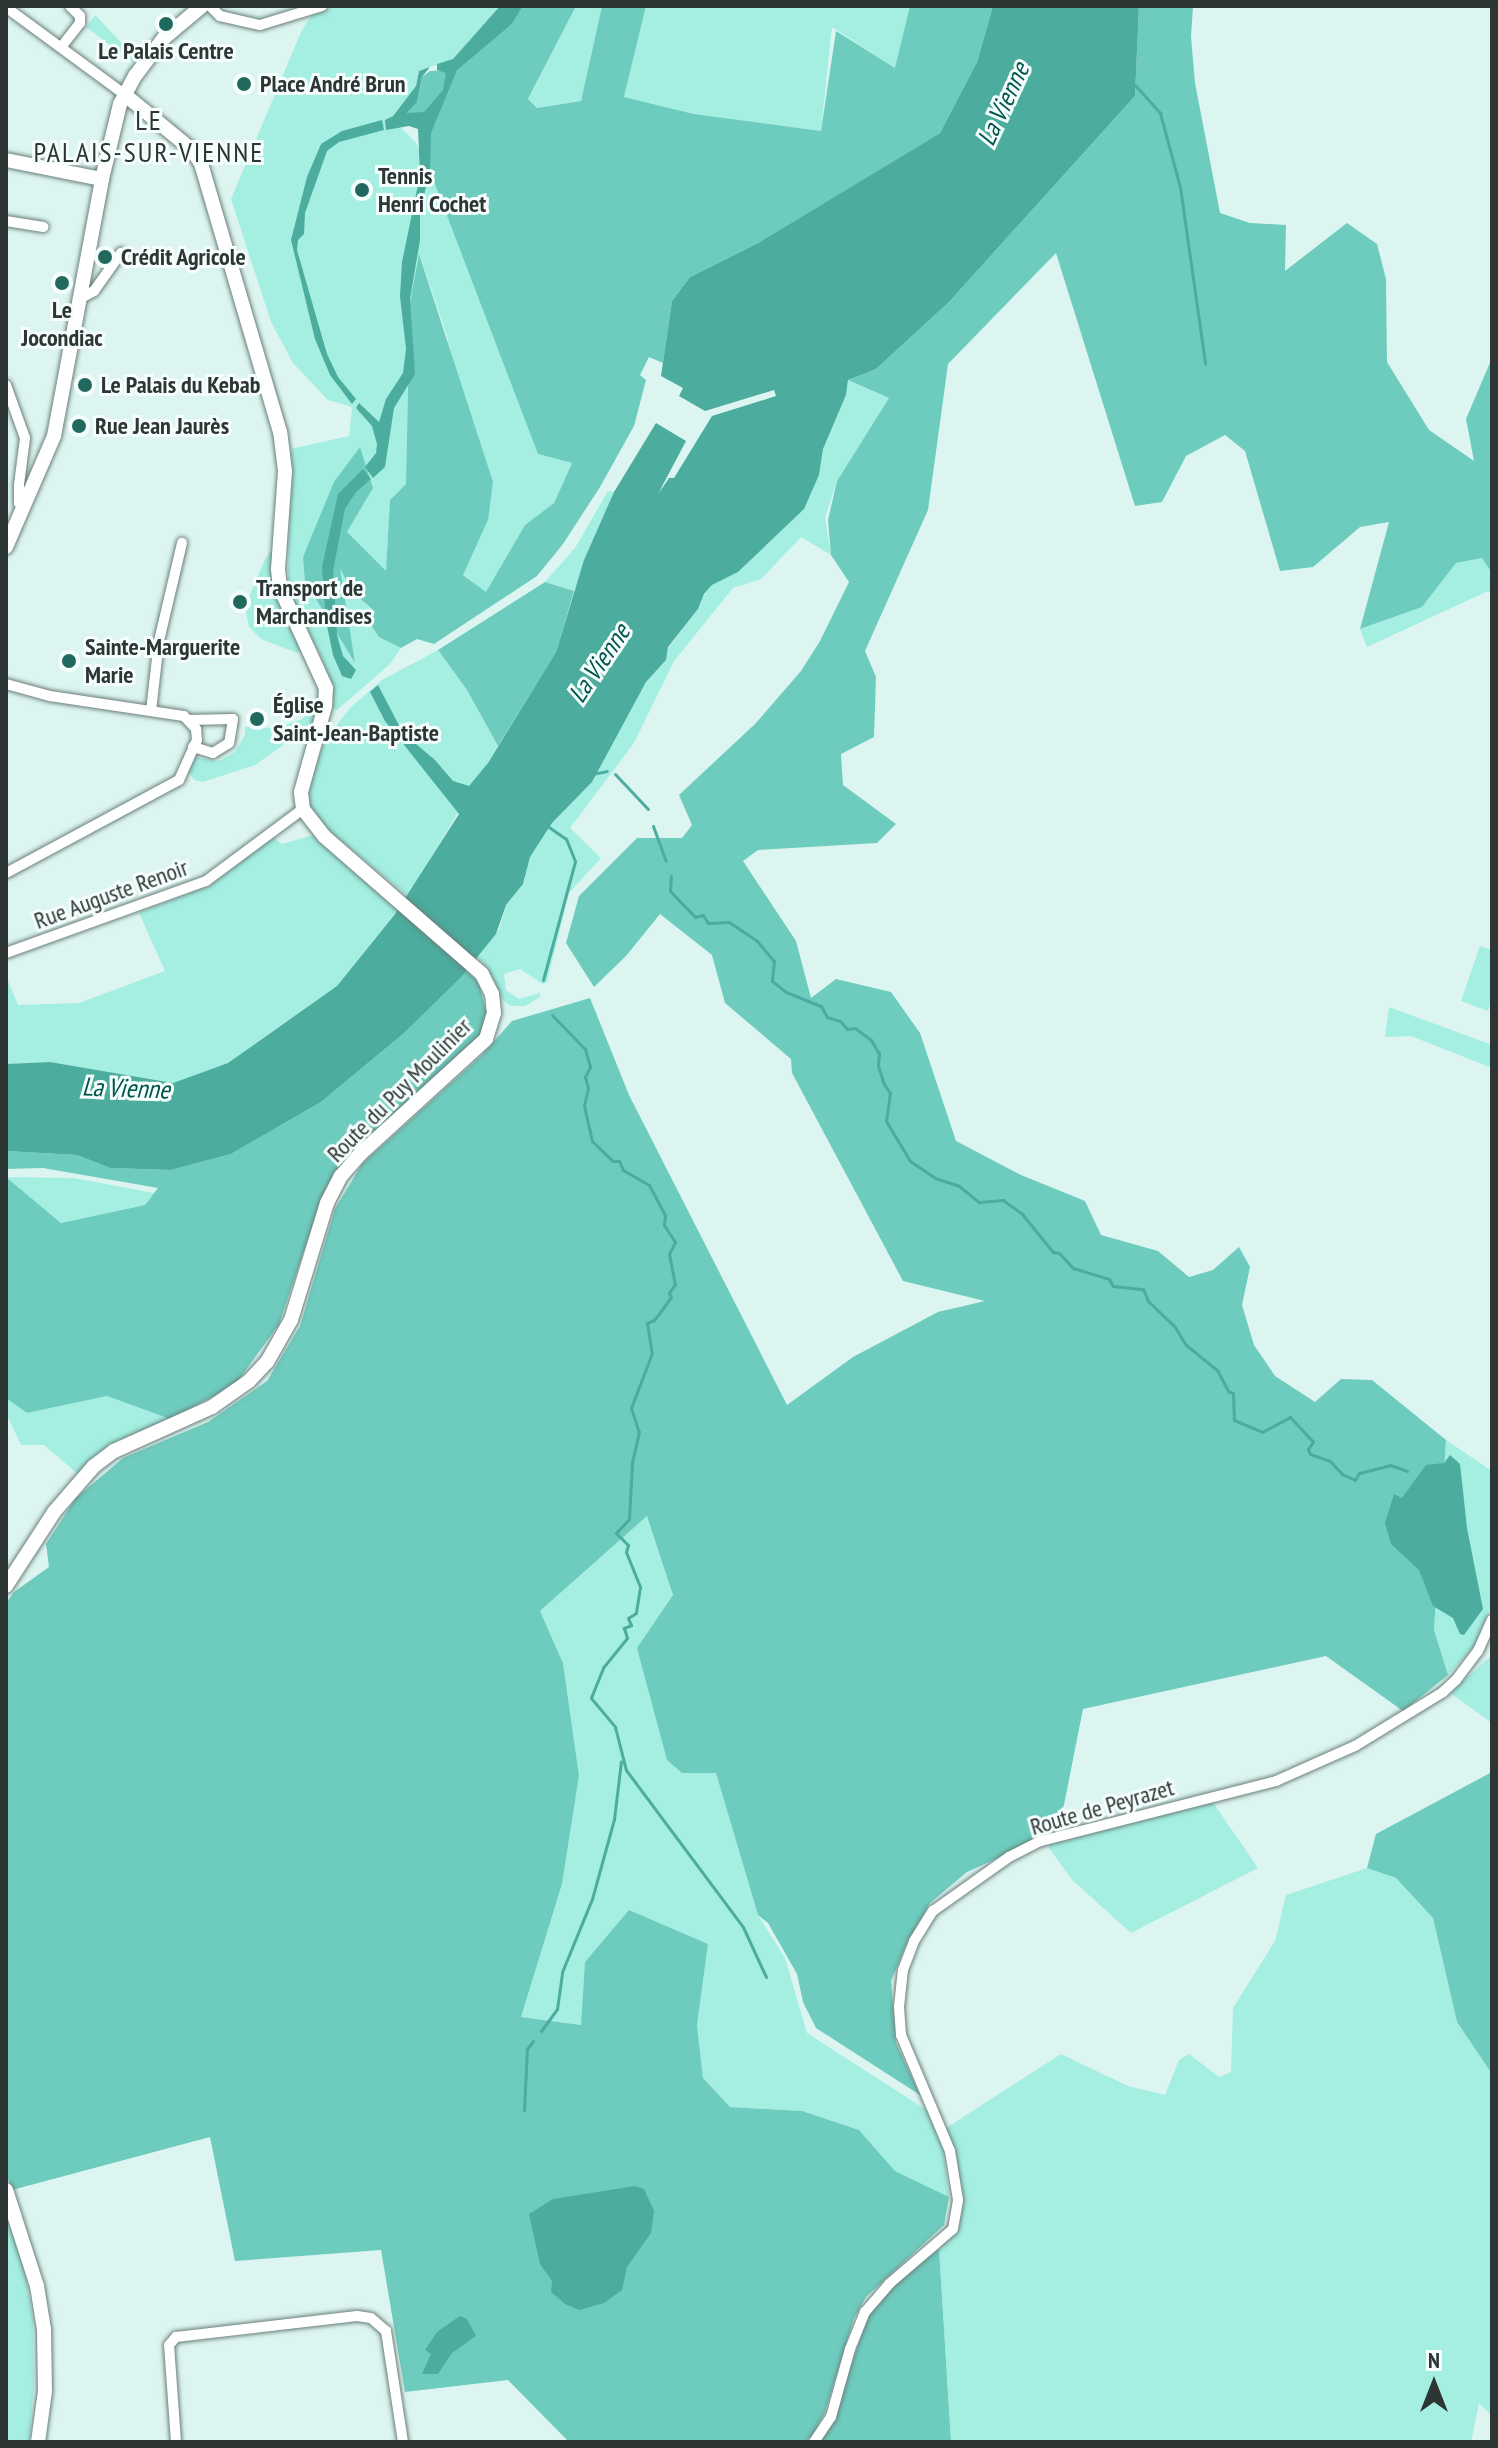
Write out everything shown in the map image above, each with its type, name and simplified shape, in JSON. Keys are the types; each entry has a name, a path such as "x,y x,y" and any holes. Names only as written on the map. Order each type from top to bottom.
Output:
{"main road":[{"path":"6,547 54,436 102,179 124,94 164,38 202,6"},
{"path":"124,94 192,150 201,163 280,432 285,471 279,541 280,588 326,688 325,706 301,792 303,809"},
{"path":"6,160 102,179"},
{"name":"Route du Puy Moulinier","path":"6,1586 54,1512 94,1466 125,1445 212,1407 249,1381 267,1362 291,1320 327,1203 341,1176 491,1031 492,994 475,967 324,836 303,809"},
{"path":"6,2190 37,2286 44,2329 45,2391 38,2442"}],"street":[{"path":"62,46 80,23 80,16 70,6"},
{"path":"210,6 220,16 260,25 322,6"},
{"path":"11,11 124,94"},
{"path":"6,221 44,227"},
{"path":"79,299 94,291 121,253"},
{"path":"6,385 11,415 25,438 19,485 19,503 24,507"},
{"path":"151,711 159,641 182,543"},
{"path":"6,684 50,696 151,711 189,720 233,719 229,743 213,753 193,747"},
{"path":"6,873 179,780 193,747 196,729 189,720"},
{"name":"Rue Auguste Renoir","path":"6,953 206,881 303,809"},
{"name":"Route de Peyrazet","path":"814,2442 831,2417 850,2349 865,2312 889,2284 953,2229 958,2200 950,2151 933,2106 917,2081 901,2035 899,2007 903,1970 914,1941 933,1911 1009,1857 1041,1841 1276,1781 1355,1746 1443,1692 1478,1651 1492,1620"},
{"path":"176,2442 169,2345 176,2337 357,2316 371,2318 386,2331 403,2442"}],"shaded area":[{"path":"336,6 500,6 453,59 419,71 416,86 391,118 416,143 445,205 538,454 572,463 554,503 525,525 486,593 463,574 488,520 447,336 420,256 406,484 390,500 386,573 347,532 373,488 303,557 354,660 339,564 352,592 372,610 371,625 379,636 401,648 390,664 337,710 333,708 332,688 323,661 293,599 288,578 291,449 349,436 352,407 328,400 293,363 271,322 231,199 301,32 311,16"},
{"path":"523,6 576,6 528,99 537,108 581,101 602,6 646,6 624,97 694,114 821,131 836,31 895,68 910,6 993,6 977,62 940,133 758,243 690,277 672,301 663,363 649,357 640,375 646,380 634,426 600,487 563,544 537,576 434,644 417,639 401,648 379,637 371,625 372,609 352,592 340,568 355,663 305,581 303,557 334,482 360,447 373,488 347,532 386,571 390,500 406,484 410,303 419,254 493,482 488,520 463,575 486,592 525,525 554,503 572,463 538,454 430,171 430,139 407,113 417,102 422,77 430,71 457,69 512,24"},
{"path":"576,6 602,6 581,101 537,108 528,100"},
{"path":"646,6 910,6 896,69 832,27 821,131 694,114 624,97"},
{"path":"1139,6 1193,6 1191,37 1195,83 1220,213 1250,223 1286,225 1285,271 1347,223 1377,244 1386,279 1387,362 1429,430 1474,461 1466,419 1492,358 1492,573 1482,558 1456,563 1422,607 1360,629 1389,522 1360,527 1313,567 1280,571 1245,451 1225,435 1186,456 1162,502 1135,506 1056,253 948,364 928,510 865,651 876,677 874,737 841,754 843,785 896,824 877,843 758,850 743,861 796,941 811,998 836,979 891,992 920,1033 956,1141 1021,1175 1085,1201 1101,1235 1158,1251 1189,1277 1213,1270 1239,1247 1250,1267 1242,1305 1254,1345 1275,1376 1315,1402 1341,1379 1372,1380 1446,1440 1434,1630 1448,1675 1403,1711 1326,1656 1083,1709 1059,1830 967,1872 930,1903 907,1943 891,1981 896,2043 920,2095 816,2028 803,2002 797,1974 768,1923 758,1915 716,1773 682,1773 667,1760 637,1648 673,1595 647,1516 540,1611 563,1663 579,1776 562,1884 521,2017 581,2025 585,1962 629,1910 708,1944 697,2025 703,2078 730,2107 802,2111 859,2130 895,2171 949,2197 944,2225 866,2297 854,2318 825,2412 812,2436 804,2442 569,2442 508,2380 405,2392 381,2250 235,2261 210,2137 12,2190 6,2173 6,1603 14,1592 49,1567 46,1544 76,1498 123,1458 208,1422 267,1381 300,1326 335,1209 362,1164 481,1056 512,1021 590,998 629,1095 787,1405 853,1357 938,1312 985,1301 903,1281 792,1073 791,1059 725,1003 712,955 660,914 626,956 594,987 566,943 579,896 637,838 682,838 692,825 679,795 755,724 801,671 820,641 849,582 831,555 828,520 837,481 889,398 848,380 876,369 949,302 1135,96"},
{"path":"95,15 137,59 134,63 86,27"},
{"path":"848,380 889,398 837,481 825,518 831,555 801,537 761,579 733,588 674,661 634,743 570,828 601,858 569,893 547,982 543,984 520,969 504,974 506,990 519,999 540,993 540,997 525,1006 510,1006 499,996 487,967 476,956 499,930 506,905 523,884 530,857 552,823 592,782 646,682 666,660 668,648 698,609 704,595 712,585 738,572 804,508 819,475 823,449 846,395"},
{"path":"608,491 614,492 574,591 545,582 575,548"},
{"path":"275,546 302,651 297,653 261,639 249,627 246,612 249,597 265,559"},
{"path":"1482,558 1492,573 1492,594 1488,591 1367,647 1360,629 1422,607 1456,563"},
{"path":"545,582 574,591 556,652 498,746 467,690 438,650"},
{"path":"438,650 467,690 498,746 408,896 322,825 308,805 309,785 325,740 350,708 382,680"},
{"path":"318,710 313,724 255,765 203,782 194,780 189,772 194,757 219,761 235,752 245,735 245,727 274,728 300,720"},
{"path":"313,835 399,908 337,986 228,1063 173,1083 50,1062 6,1064 6,976 18,1005 79,1003 165,971 139,913 213,884 273,837 282,844"},
{"path":"1480,946 1492,950 1492,999 1488,1011 1461,1001"},
{"path":"466,970 479,983 486,1012 482,1032 468,1051 350,1152 323,1195 279,1324 235,1385 170,1419 107,1396 27,1413 6,1398 6,1177 61,1223 145,1205 158,1188 43,1168 6,1169 6,1151 77,1155 110,1168 171,1170 231,1154 321,1102 403,1034"},
{"path":"1389,1007 1492,1045 1492,1068 1411,1036 1385,1037"},
{"path":"6,1177 74,1178 154,1193 145,1205 61,1223"},
{"path":"107,1396 170,1419 109,1448 78,1474 44,1445 21,1445 6,1413 6,1398 27,1413"},
{"path":"1446,1440 1492,1471 1491,1606 1475,1645 1448,1675 1434,1630"},
{"path":"648,1515 673,1595 637,1649 682,1773 716,1772 758,1915 785,1958 807,2033 928,2111 942,2141 949,2197 895,2171 859,2130 802,2111 730,2107 703,2078 697,2025 708,1944 630,1911 585,1962 582,2025 521,2017 562,1884 579,1776 563,1663 540,1611"},
{"path":"1492,1655 1492,1723 1450,1693"},
{"path":"1492,1772 1492,2074 1457,2022 1433,1918 1396,1878 1367,1868 1376,1834"},
{"path":"1212,1801 1258,1868 1131,1933 1072,1880 1049,1848 1050,1843"},
{"path":"1367,1868 1396,1878 1433,1918 1457,2022 1492,2074 1492,2416 1479,2403 1471,2442 951,2442 939,2249 955,2229 953,2154 946,2128 1061,2054 1128,2086 1165,2095 1179,2060 1189,2054 1219,2077 1231,2072 1233,2008 1275,1941 1286,1895"},
{"path":"6,2212 25,2273 33,2321 34,2386 29,2442 6,2442"},
{"path":"939,2249 951,2442 820,2442 832,2421 867,2319 888,2288"}],"water":[{"path":"500,6 523,6 512,24 457,70 431,133 430,171 420,211 420,240 410,299 415,374 394,408 385,467 373,478 365,467 376,453 377,444 372,426 356,408 359,403 379,422 386,399 403,373 406,349 400,296 402,262 420,175 418,129 409,126 386,130 385,120 393,116 416,86 419,71 430,67 422,77 417,102 407,113 424,112 443,90 446,73 437,70 437,64 453,59"},
{"name":"La Vienne","path":"993,6 1139,6 1135,96 949,302 876,369 848,380 846,395 823,449 819,475 804,509 738,572 712,585 704,594 698,609 668,647 666,660 646,682 592,782 552,823 530,857 523,884 506,905 496,934 461,977 403,1034 321,1102 231,1154 171,1170 110,1168 77,1155 6,1151 6,1064 50,1062 173,1083 228,1063 337,986 395,914 459,814 385,721 370,692 378,685 403,733 435,760 453,781 469,786 488,763 556,652 584,560 614,492 656,423 686,441 658,494 669,478 674,478 712,416 776,396 774,390 705,411 679,396 683,388 661,376 672,301 690,277 758,243 940,133 977,62"},
{"path":"382,120 384,130 339,142 327,151 305,213 304,234 298,240 297,250 327,354 338,377 356,399 352,404 330,375 315,339 291,240 307,177 321,144 342,131"},
{"path":"363,469 371,479 356,492 345,509 333,571 337,635 343,656 356,670 351,679 342,676 333,655 326,621 322,567 338,494"},
{"path":"1450,1455 1460,1464 1467,1528 1483,1609 1464,1635 1460,1634 1453,1618 1433,1606 1419,1570 1391,1544 1385,1523 1394,1494 1402,1498 1426,1465 1444,1463"},
{"path":"635,2186 644,2189 654,2211 651,2233 627,2267 622,2290 604,2303 579,2310 565,2304 551,2292 552,2281 540,2264 529,2214 553,2199"},
{"path":"460,2316 467,2319 476,2336 452,2353 438,2374 422,2374 431,2354 425,2350 437,2332"}],"waterway":[{"path":"1135,85 1160,113 1180,187 1205,363"},
{"path":"592,774 607,771"},
{"path":"615,774 648,809"},
{"path":"653,826 666,861"},
{"path":"543,980 575,861 566,839 549,827"},
{"path":"671,876 670,891 695,917 703,915 708,923 729,922 757,941 774,961 772,981 786,992 821,1006 827,1017 840,1021 847,1029 855,1028 871,1040 879,1054 878,1066 890,1093 886,1121 910,1161 935,1178 959,1186 979,1202 1003,1200 1022,1214 1053,1252 1059,1253 1073,1268 1109,1279 1113,1286 1143,1289 1148,1301 1175,1327 1186,1345 1217,1370 1228,1391 1233,1393 1234,1420 1262,1432 1290,1417 1313,1442 1308,1449 1310,1454 1330,1461 1342,1474 1355,1480 1359,1473 1390,1465 1407,1471"},
{"path":"552,1015 585,1049 590,1067 585,1077 588,1088 584,1106 592,1141 613,1161 619,1161 623,1170 649,1185 665,1215 664,1225 675,1242 669,1254 675,1284 669,1293 671,1297 654,1320 647,1323 652,1353 631,1408 639,1432 632,1463 629,1519 616,1533 628,1545 626,1552 640,1587 636,1613 628,1618 631,1625 624,1628 627,1638 603,1668 591,1698 615,1727 626,1770 743,1927 766,1977"},
{"path":"541,2031 557,2009 562,1972 592,1899 614,1819 621,1761"},
{"path":"524,2110 527,2049 533,2041"}],"place":[{"name":"Le Palais Centre","path":"166,24"},
{"name":"Place André Brun","path":"244,84"},
{"name":"Tennis Henri Cochet","path":"362,190"},
{"name":"Crédit Agricole","path":"105,257"},
{"name":"Le Jocondiac","path":"62,283"},
{"name":"Le Palais du Kebab","path":"85,385"},
{"name":"Rue Jean Jaurès","path":"79,426"},
{"name":"Transport de Marchandises","path":"240,602"},
{"name":"Sainte-Marguerite Marie","path":"69,661"},
{"name":"Église Saint-Jean-Baptiste","path":"257,719"}],"district":[{"name":"LE PALAIS-SUR-VIENNE","path":"149,136"}]}
